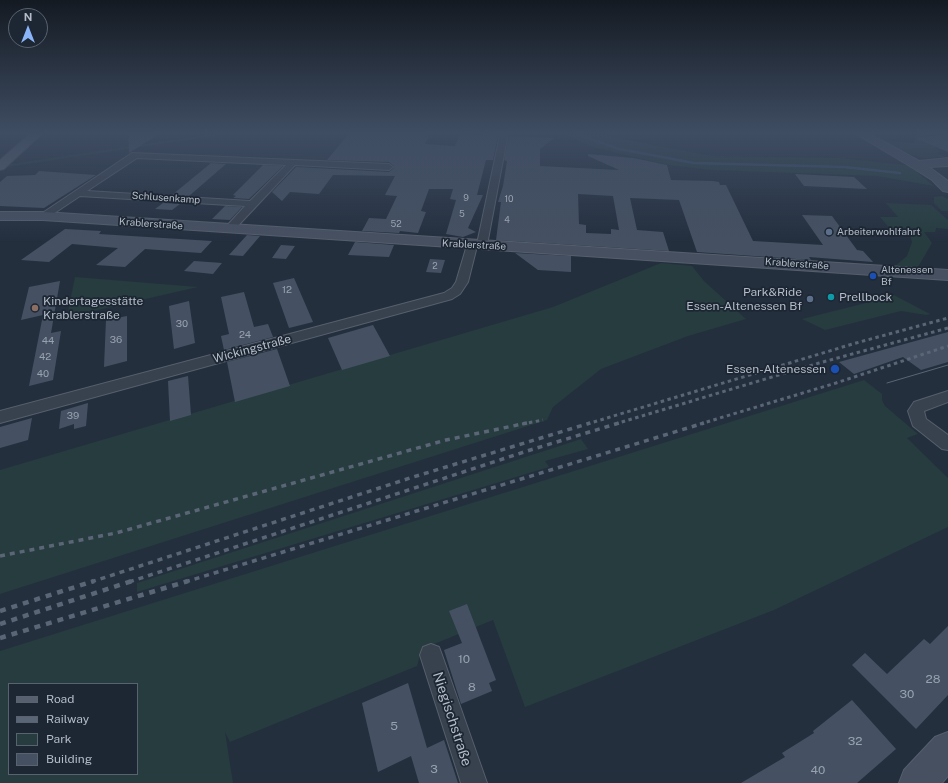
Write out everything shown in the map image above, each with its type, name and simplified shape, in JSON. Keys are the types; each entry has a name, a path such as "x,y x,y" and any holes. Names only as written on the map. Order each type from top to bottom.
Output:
{"street":[{"path":"43,216 115,169"},
{"path":"229,229 287,169"},
{"name":"Wickingstraße","path":"0,417 448,296 456,291 462,282 477,245 495,169"},
{"path":"923,169 936,177 948,188"},
{"name":"Schlusenkamp","path":"78,193 253,204"},
{"name":"Krablerstraße","path":"0,216 43,216 948,275"},
{"path":"948,396 919,406 916,408 916,415 919,422 948,444"},
{"name":"Niegischstraße","path":"431,655 474,783"},
{"path":"917,783 948,750"}],"green space":[{"path":"699,169 916,169 919,174 934,186 877,176"},
{"path":"942,196 948,199 948,211 942,211 934,203 934,197"},
{"path":"886,203 931,205 948,220 948,229 936,228 935,232 924,232 932,243 918,267 895,266 907,256 912,242 909,231 891,230 880,217 898,217"},
{"path":"661,263 692,266 704,281 746,319 688,336 601,369 553,407 547,420 0,594 0,470 553,307"},
{"path":"75,277 198,287 67,317"},
{"path":"892,294 930,314 926,315 901,311 825,330 802,319 866,303"},
{"path":"864,380 882,394 882,400 885,406 918,434 907,438 948,478 948,527 774,610 525,707 493,620 422,649 417,666 230,742 225,732 233,783 0,783 0,651"},
{"path":"581,439 588,449 545,461 549,467 137,592 137,583"}],"building":[{"path":"204,169 221,169 189,196 172,195"},
{"path":"259,169 280,169 249,199 233,198 236,196 233,195"},
{"path":"295,169 389,172 393,169 484,169 477,195 483,195 468,228 476,232 463,237 446,234 456,200 450,199 453,189 429,189 421,211 426,212 418,233 400,231 399,233 362,231 369,218 386,219 397,196 385,195 395,176 333,175 319,194 290,192 282,201 272,192"},
{"path":"506,169 619,170 616,169 668,169 671,180 713,181 719,182 720,185 726,185 753,241 823,245 802,215 832,216 857,250 863,251 873,262 809,257 811,260 697,252 679,200 630,198 637,230 663,232 669,251 496,240 501,202 498,202 503,186","holes":["578,194 613,196 619,230 611,229 611,234 586,233 586,225 579,224"]},
{"path":"39,171 96,175 44,208 0,206 0,182 7,176 35,175"},
{"path":"795,174 854,177 867,189 804,186"},
{"path":"163,203 180,204 172,210 155,209"},
{"path":"225,206 242,207 230,220 212,219"},
{"path":"65,229 101,231 99,234 212,241 201,253 145,249 125,267 96,265 118,248 72,244 49,262 21,260"},
{"path":"247,235 260,236 243,256 229,255"},
{"path":"355,242 394,245 389,257 348,255"},
{"path":"281,245 295,246 286,259 272,258"},
{"path":"515,253 571,256 571,272 538,270"},
{"path":"430,259 445,260 441,273 426,272"},
{"path":"194,261 222,263 213,274 184,271"},
{"path":"294,278 313,322 289,328 273,283"},
{"path":"60,281 51,333 61,331 53,380 29,386 43,315 21,320 29,287"},
{"path":"244,292 254,327 268,324 273,337 224,350 221,336 229,334 221,297"},
{"path":"189,301 195,343 174,349 169,306"},
{"path":"127,316 127,361 104,367 106,320"},
{"path":"373,325 390,356 342,370 328,338"},
{"path":"948,332 948,362 921,370 903,357 854,374 839,362"},
{"path":"277,349 290,386 235,402 227,362"},
{"path":"188,376 191,415 170,421 168,381"},
{"path":"88,403 86,426 74,429 74,424 59,429 61,411"},
{"path":"32,418 28,440 0,448 0,427"},
{"path":"467,604 496,680 489,683 492,691 461,704 444,650 462,643 449,611"},
{"path":"948,626 948,695 916,729 852,665 865,653 887,674 924,639 930,644"},
{"path":"408,683 427,748 444,740 458,783 419,783 411,756 378,772 362,703"},
{"path":"852,700 896,749 857,783 741,783 785,757 782,753 814,733 813,731"}],"waterway":[{"path":"858,169 900,173"}],"tram line":[{"path":"887,383 948,365"}],"railway":[{"path":"587,424 856,343 948,318"},
{"path":"615,424 819,363 948,328"},
{"path":"700,424 836,383 948,346"},
{"path":"525,424 543,420"},
{"path":"91,582 410,478 590,423"},
{"path":"129,582 527,451 619,423"},
{"path":"185,582 704,423"},
{"path":"0,556 116,533 446,440 525,424"},
{"path":"0,611 94,581"},
{"path":"0,624 132,581"},
{"path":"0,638 188,581"}],"place":[{"name":"Arbeiterwohlfahrt","path":"829,232"},
{"name":"Altenessen Bf","path":"873,276"},
{"name":"Prellbock","path":"831,297"},
{"name":"Park&Ride Essen-Altenessen Bf","path":"810,299"},
{"name":"Kindertagesstätte Krablerstraße","path":"35,308"},
{"name":"Essen-Altenessen","path":"835,369"}]}
